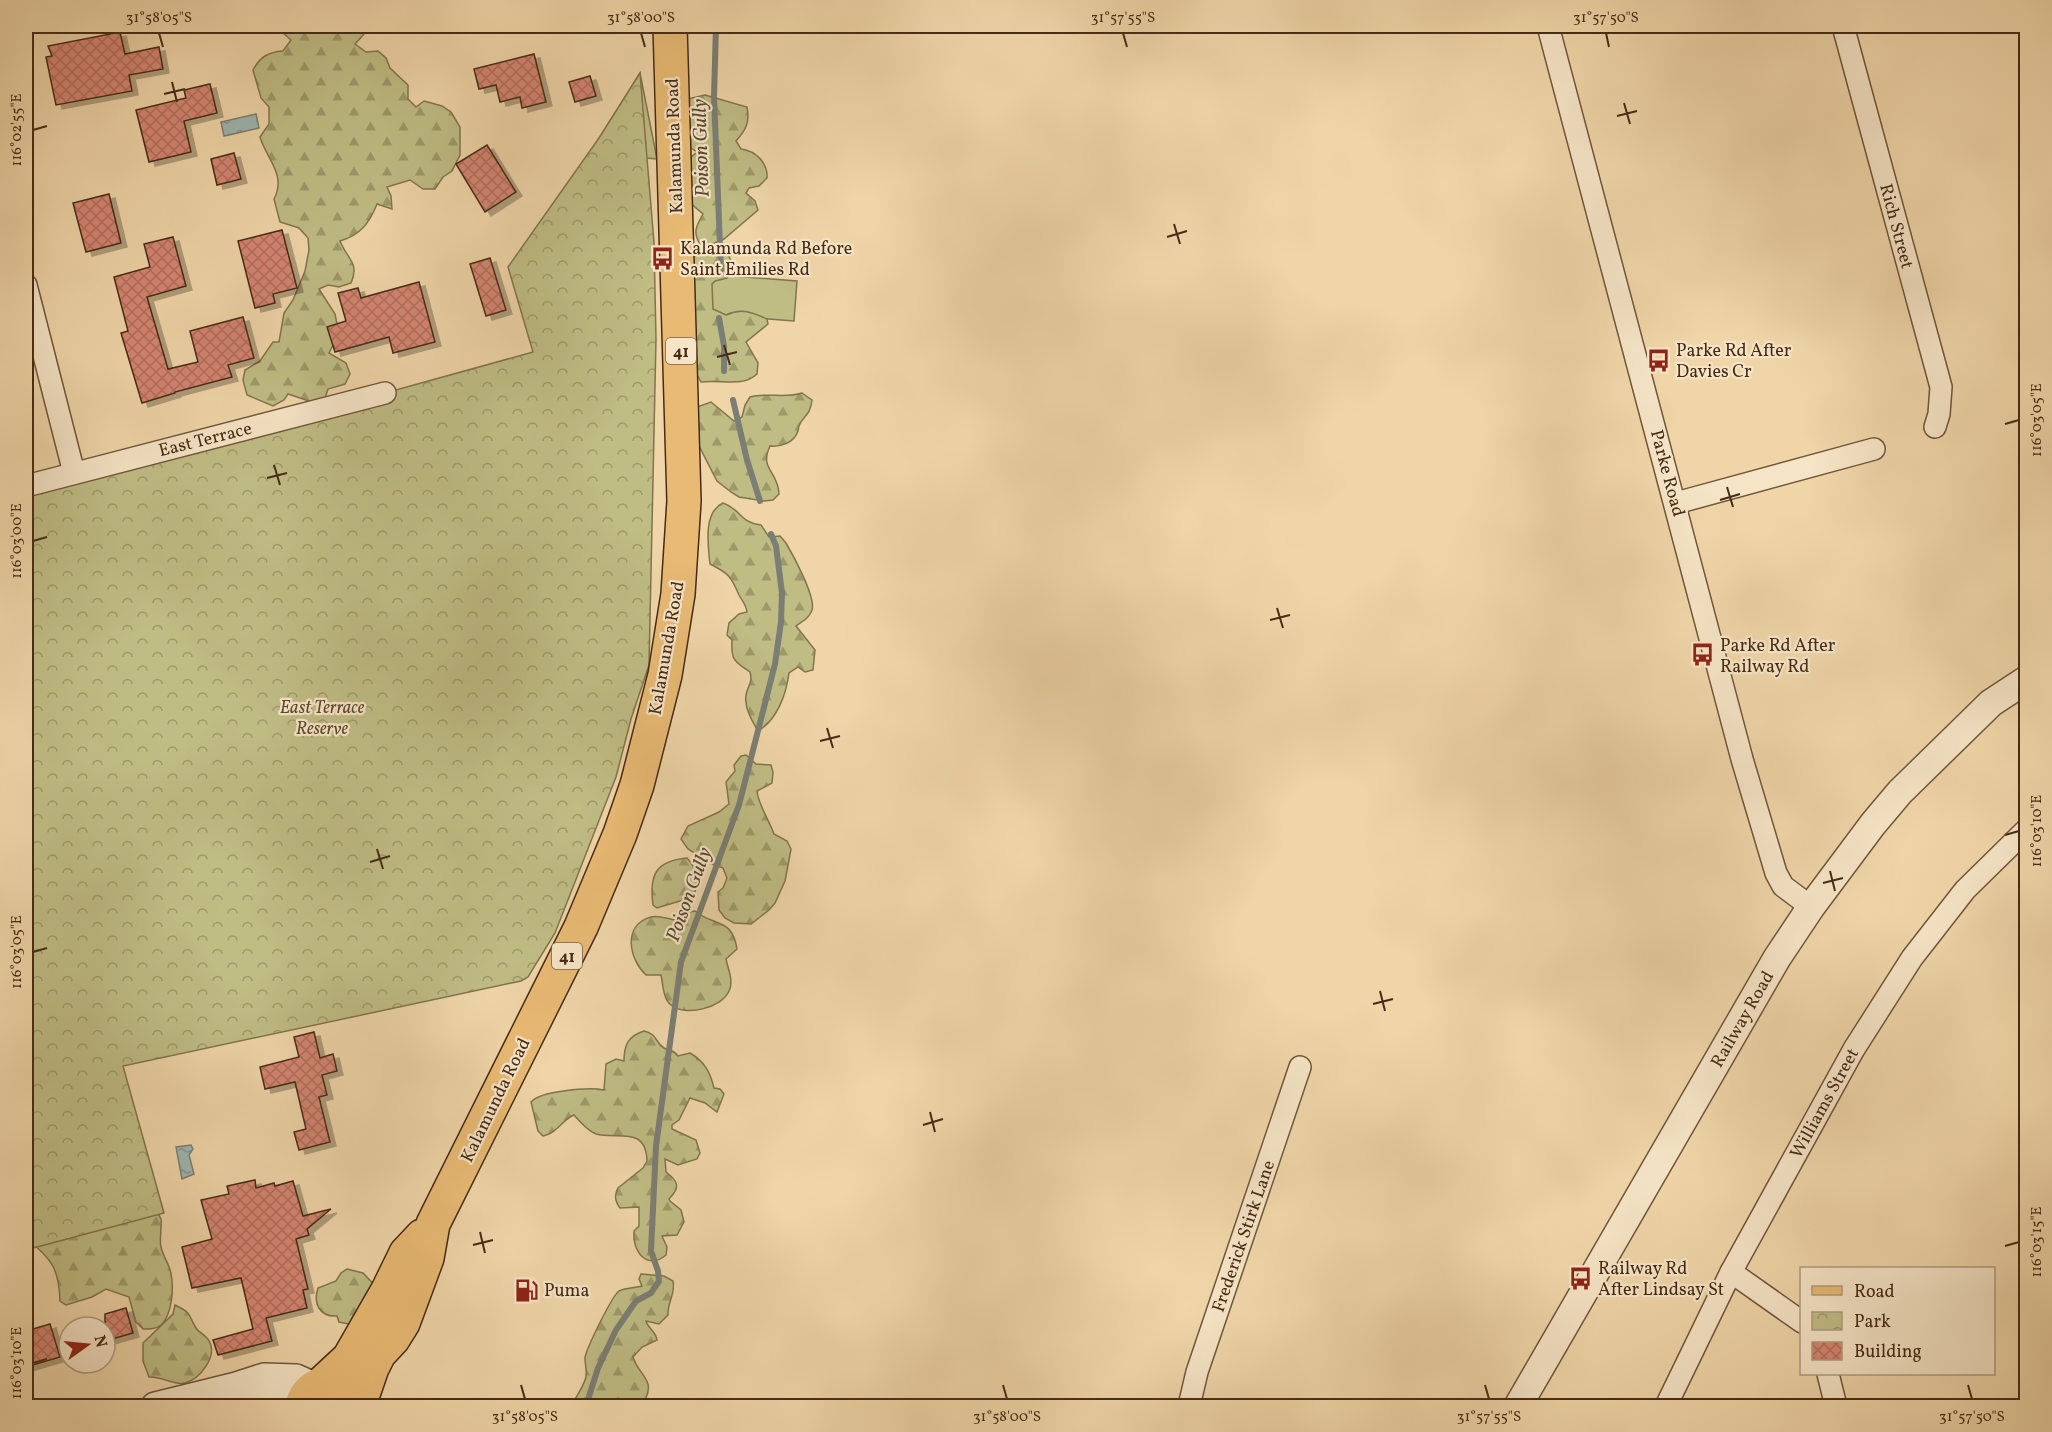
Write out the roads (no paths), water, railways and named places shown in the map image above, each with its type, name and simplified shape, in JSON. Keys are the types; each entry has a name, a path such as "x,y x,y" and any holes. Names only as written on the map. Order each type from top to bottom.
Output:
{"main road":[{"name":"Kalamunda Road","path":"309,1396 349,1358 388,1290 406,1253 433,1224 571,947 595,894 637,785 665,675 678,594 684,501 670,26"},
{"name":"Kalamunda Road","path":"358,1407 379,1354 393,1339 403,1323 427,1258 433,1224"},
{"name":"41","path":"309,1396 330,1383 346,1389 353,1395 358,1407"}],"street":[{"name":"Parke Road","path":"1548,26 1742,759 1772,860 1783,885 1811,908"},
{"name":"Rich Street","path":"1843,26 1941,387 1939,414 1935,427"},
{"path":"26,285 74,473"},
{"name":"East Terrace","path":"26,486 385,393"},
{"path":"1676,503 1874,449"},
{"name":"Railway Road","path":"1518,1407 1777,958 1811,908 1873,824 1900,792 1991,703 2026,680"},
{"name":"Williams Street","path":"1666,1407 1731,1272 1854,1049 1912,958 1965,890 2026,830"},
{"name":"Frederick Stirk Lane","path":"1189,1407 1197,1372 1300,1066"},
{"path":"1731,1272 1800,1321"},
{"path":"1828,1375 1836,1407"},
{"path":"155,1407 264,1377 296,1378 309,1396"}],"water":[{"path":"256,114 259,128 224,136 221,122"},
{"path":"191,1145 193,1149 189,1155 194,1174 182,1179 176,1147"}],"waterway":[{"name":"Poison Gully","path":"716,26 714,97 721,270"},
{"path":"719,318 724,346 724,371"},
{"name":"Poison Gully","path":"733,400 747,460 760,501"},
{"name":"Poison Gully","path":"586,1406 598,1368 616,1330 636,1301 651,1293 659,1281 651,1251 656,1146 681,962 739,805 775,664 781,622 782,593 776,546 771,534"}],"place":[{"name":"Kalamunda Rd Before Saint Emilies Rd","path":"662,258"},
{"name":"Parke Rd After Davies Cr","path":"1658,360"},
{"name":"Parke Rd After Railway Rd","path":"1702,655"},
{"name":"Railway Rd After Lindsay St","path":"1580,1278"},
{"name":"Puma","path":"526,1290"}],"park label":[{"name":"East Terrace Reserve","path":"322,717"}]}
